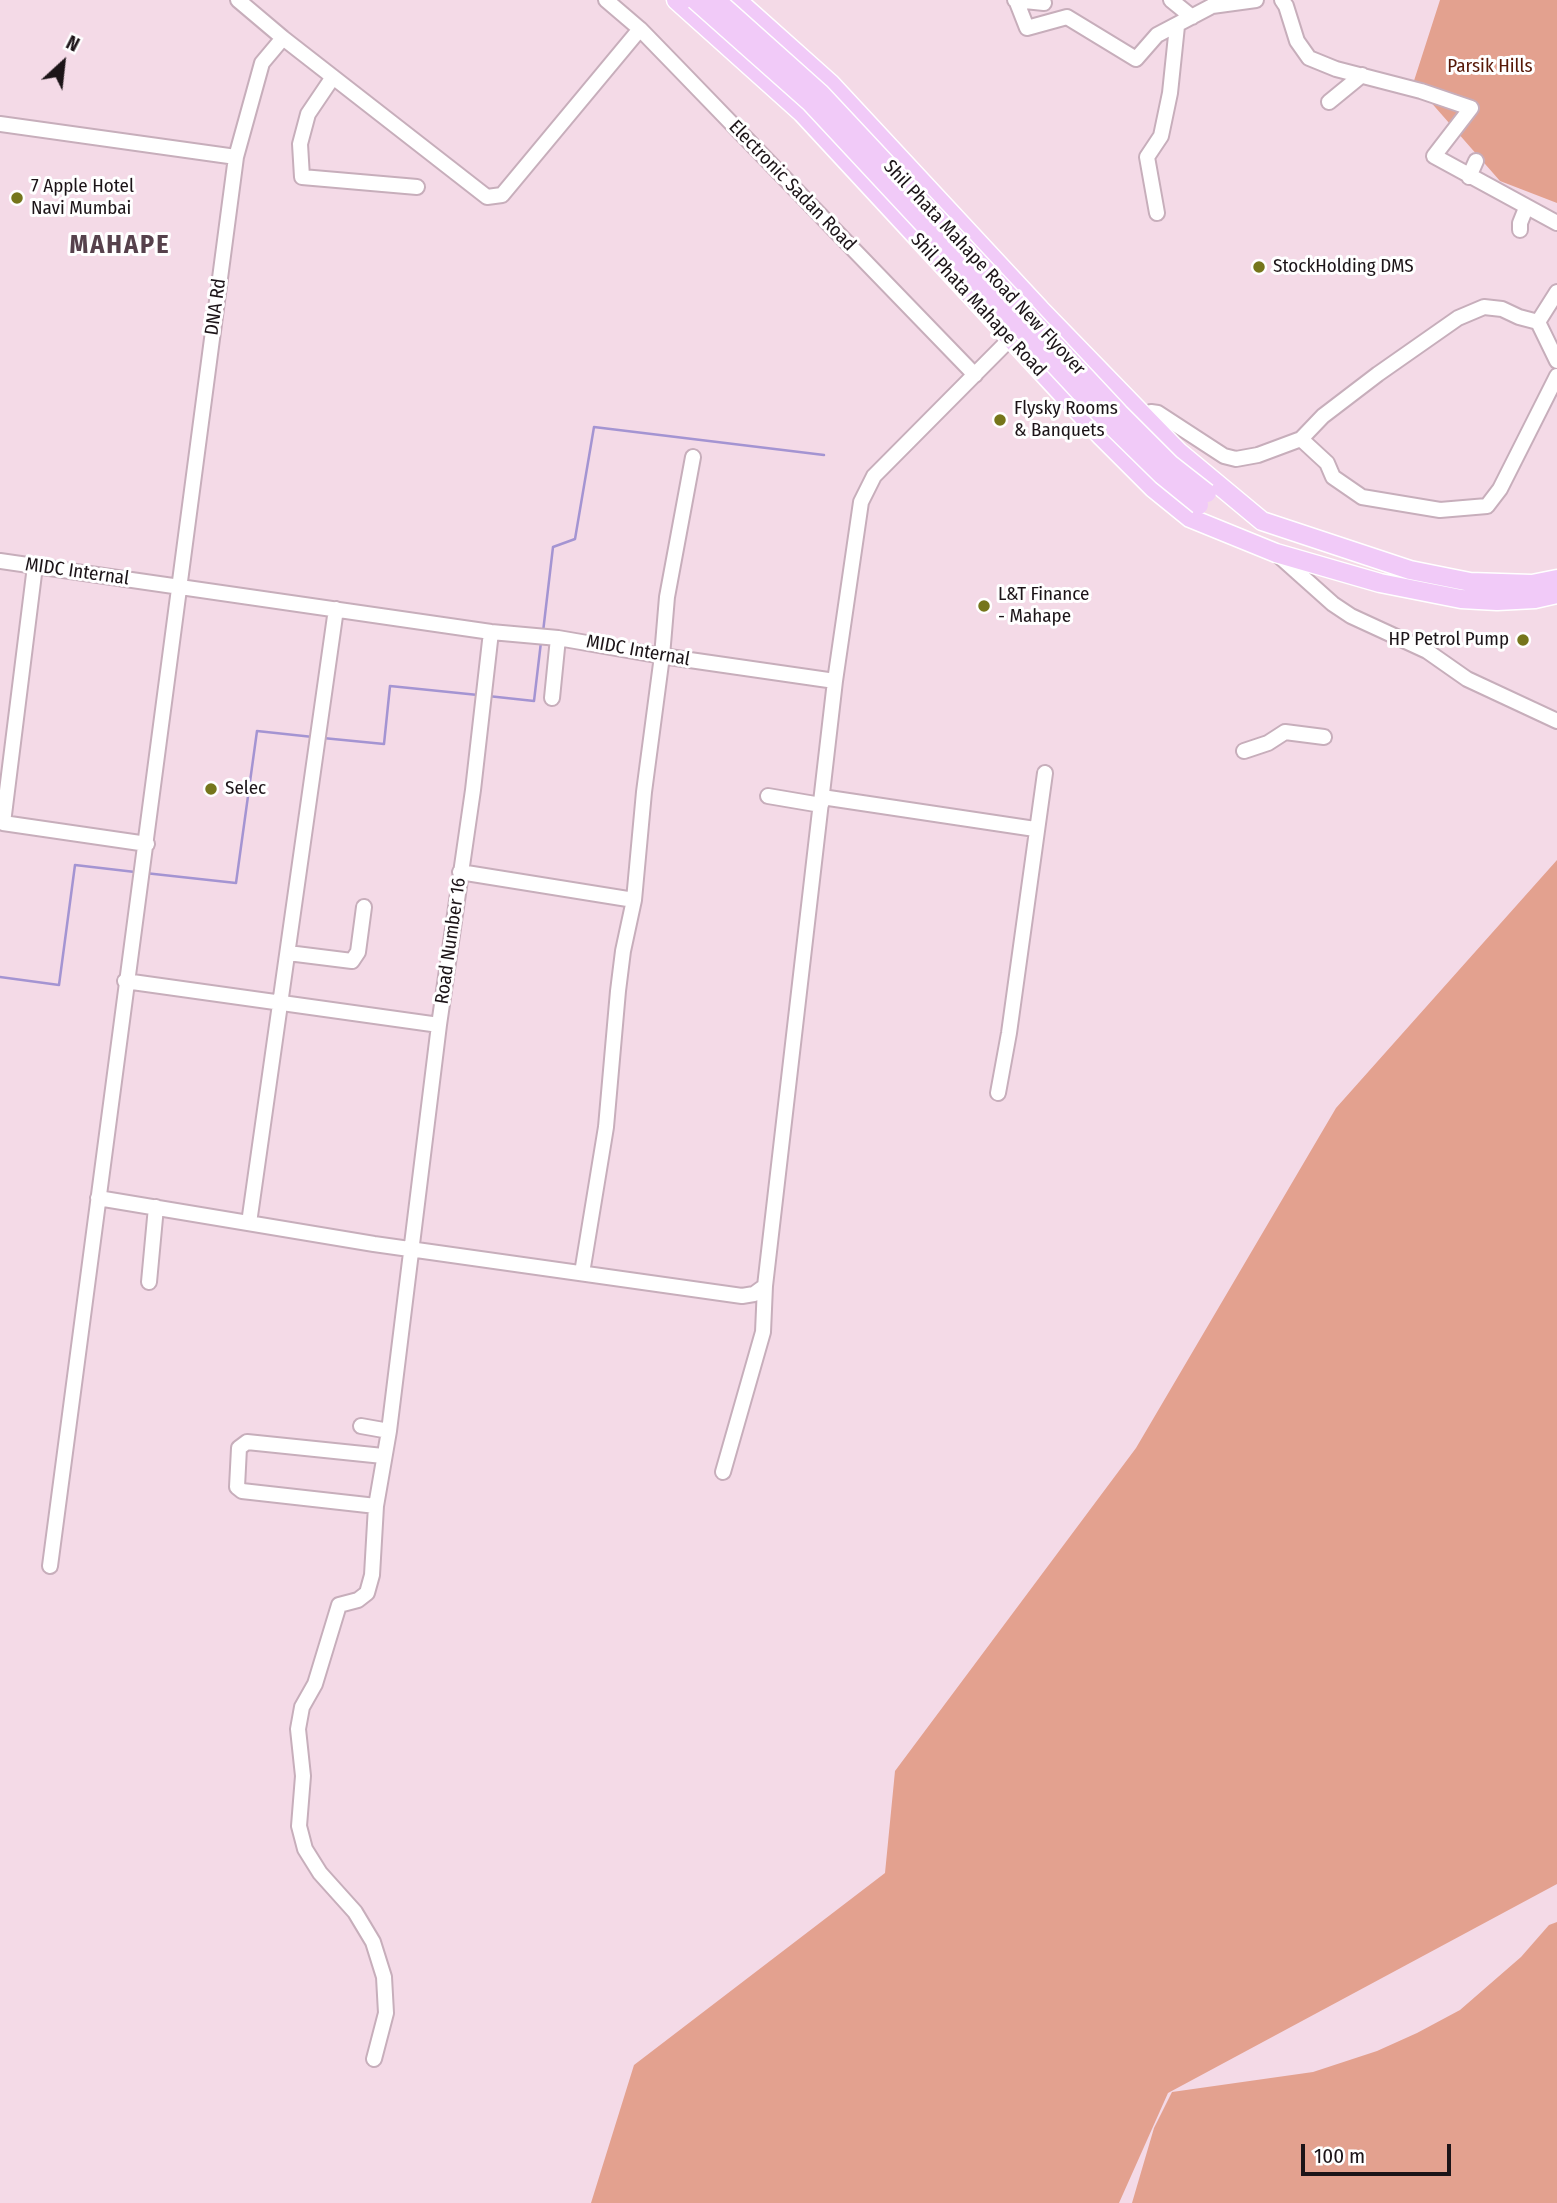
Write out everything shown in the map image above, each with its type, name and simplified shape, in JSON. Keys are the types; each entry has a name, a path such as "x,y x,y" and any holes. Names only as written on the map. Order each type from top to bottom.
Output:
{"main road":[{"name":"Shil Phata Mahape Road","path":"676,0 802,113 1009,340 1110,446 1153,488 1190,518 1276,553 1380,583 1461,599 1497,601 1535,599 1557,594"},
{"name":"Shil Phata Mahape Road New Flyover","path":"695,0 811,103 1110,425 1162,475 1203,499 1262,521"},
{"name":"Shil Phata Mahape Road New Flyover","path":"716,0 821,93 1119,413 1203,499 1253,542"},
{"path":"737,0 830,83 1040,309 1179,452 1262,521 1410,570 1458,580 1532,584 1557,579"}],"street":[{"path":"238,0 487,197 502,195 640,30"},
{"name":"Electronic Sadan Road","path":"606,0 640,30 975,374"},
{"path":"1063,18 1042,1 1016,0 1027,28 1067,17 1136,59 1157,34 1212,6 1256,0"},
{"path":"1171,0 1192,17"},
{"path":"1282,0 1297,41 1308,58 1336,69 1471,108 1434,156 1557,223"},
{"path":"1157,213 1147,157 1161,136 1170,93 1177,26"},
{"name":"DNA Rd","path":"50,1566 125,981 142,878 236,157 262,63 283,38"},
{"path":"1329,102 1362,75"},
{"path":"333,77 309,114 299,145 302,177 417,187"},
{"path":"0,124 236,157"},
{"path":"1469,177 1476,161"},
{"path":"1520,230 1526,208"},
{"path":"1538,322 1557,292"},
{"path":"1110,446 1151,412 1158,413 1224,456 1236,459 1258,456 1301,439 1323,416 1458,318 1484,307 1502,309 1538,322 1557,361"},
{"path":"723,1472 763,1332 765,1286 835,681 860,502 874,475 1040,309"},
{"path":"1301,439 1327,463 1333,477 1362,497 1440,510 1487,506 1500,489 1557,376"},
{"path":"1196,466 1209,447"},
{"path":"582,1273 606,1127 623,951 634,900 667,597 693,457"},
{"path":"1276,553 1333,604 1351,616 1427,651 1468,679 1557,721"},
{"name":"MIDC Internal","path":"0,561 491,632 558,638 835,681"},
{"path":"35,566 3,823 146,847"},
{"path":"249,1223 336,609"},
{"name":"Road Number 16","path":"374,2059 386,2013 384,1977 373,1942 355,1912 320,1873 305,1849 299,1826 303,1776 298,1729 302,1707 315,1684 339,1605 358,1600 367,1593 372,1575 376,1506 389,1431 439,1025 485,697 491,632"},
{"path":"552,698 558,638"},
{"path":"1244,751 1268,743 1285,732 1324,737"},
{"path":"998,1093 1009,1033 1035,829 1045,773"},
{"path":"768,796 1035,829"},
{"path":"460,872 634,900"},
{"path":"288,953 352,961 358,952 364,907"},
{"path":"125,981 439,1025"},
{"path":"98,1198 411,1250 742,1296 754,1294 765,1286"},
{"path":"149,1282 156,1207"},
{"path":"361,1426 389,1431"},
{"path":"376,1506 242,1491 237,1487 239,1448 247,1442 383,1456"}],"green space":[{"name":"Parsik Hills","path":"1440,0 1557,0 1557,203 1500,181 1421,91 1412,87"},
{"path":"1557,860 1557,1884 1168,2093 1119,2203 591,2203 634,2065 885,1873 895,1771 1136,1448 1336,1108"},
{"path":"1557,1922 1557,2203 1132,2203 1154,2128 1172,2092 1313,2072 1377,2051 1460,2010 1521,1957 1549,1925"}],"waterway":[{"path":"543,632 553,547 575,539 594,427 824,455"},
{"path":"488,696 534,701 541,642"},
{"path":"323,738 384,744 390,686 478,695"},
{"path":"145,873 236,883 257,731 313,737"},
{"path":"0,977 59,985 75,865 135,872"}],"place":[{"name":"7 Apple Hotel Navi Mumbai","path":"17,198"},
{"name":"StockHolding DMS","path":"1259,267"},
{"name":"Flysky Rooms & Banquets","path":"1000,420"},
{"name":"L&T Finance - Mahape","path":"984,606"},
{"name":"HP Petrol Pump","path":"1523,640"},
{"name":"Selec","path":"211,789"}],"district":[{"name":"MAHAPE","path":"120,246"}]}
